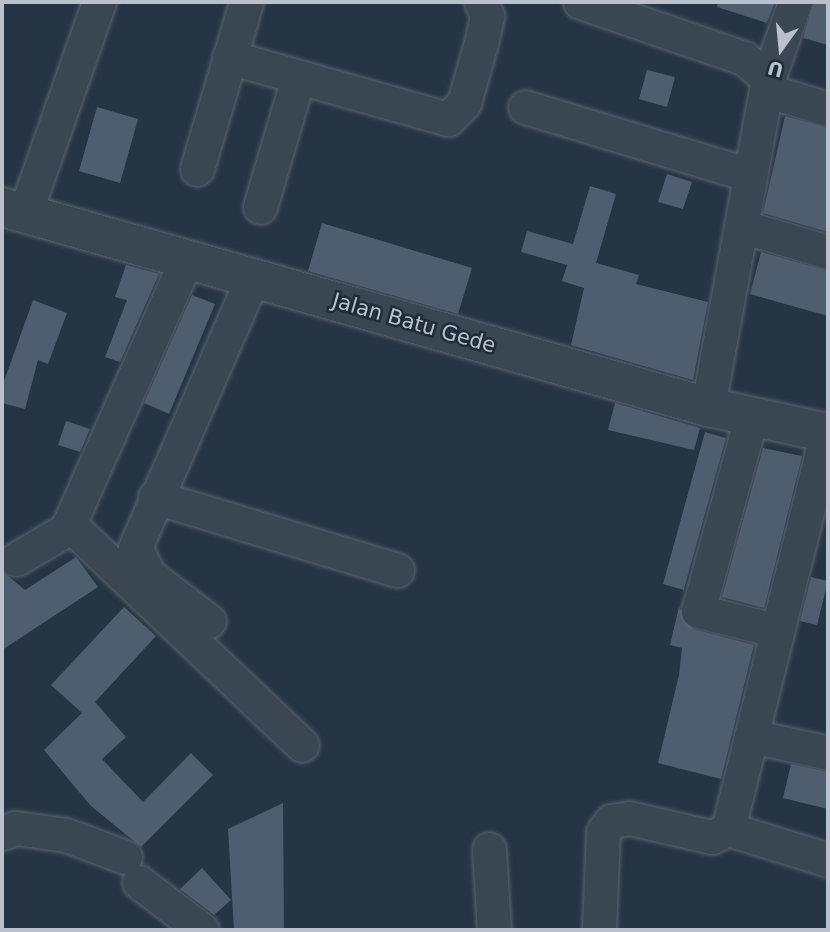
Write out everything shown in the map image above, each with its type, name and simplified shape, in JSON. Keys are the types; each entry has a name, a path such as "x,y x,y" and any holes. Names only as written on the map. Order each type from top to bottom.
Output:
{"street":[{"path":"13,210 99,2"},
{"path":"197,169 246,2"},
{"path":"229,57 439,120 457,115 487,16 481,2"},
{"path":"580,2 744,58 769,85 828,109"},
{"path":"708,407 769,85 795,2"},
{"path":"260,207 298,78"},
{"path":"526,107 750,175"},
{"name":"Jalan Batu Gede","path":"13,210 708,407 752,414 828,433"},
{"path":"741,226 828,252"},
{"path":"187,258 69,512 71,527 302,745"},
{"path":"209,621 138,560 135,548 253,276"},
{"path":"752,414 698,611 778,631"},
{"path":"728,829 828,433"},
{"path":"155,498 397,570"},
{"path":"16,559 71,527"},
{"path":"751,736 828,753"},
{"path":"599,930 603,832 611,821 629,818 712,837 728,829 828,860"},
{"path":"2,833 15,828 66,835 132,869 202,930"},
{"path":"489,849 494,930"}],"building":[{"path":"718,2 775,2 767,23 717,7"},
{"path":"814,2 828,2 828,45 803,38"},
{"path":"647,70 675,77 667,107 639,99"},
{"path":"97,107 138,119 120,183 79,171"},
{"path":"785,116 828,128 828,232 763,213"},
{"path":"667,174 692,182 683,209 658,202"},
{"path":"590,186 616,194 596,263 639,275 636,284 708,302 693,380 571,345 584,288 562,281 567,265 521,252 527,231 573,244"},
{"path":"322,223 472,268 458,314 308,271"},
{"path":"761,252 828,271 828,316 750,294"},
{"path":"126,265 159,274 120,362 105,357 127,300 115,297"},
{"path":"192,295 215,304 169,414 144,403"},
{"path":"33,300 67,313 48,364 38,360 25,409 2,403 2,387"},
{"path":"615,403 700,428 694,450 608,430"},
{"path":"66,421 90,429 80,452 58,445"},
{"path":"705,432 726,438 684,590 663,584"},
{"path":"763,448 802,456 764,608 722,597"},
{"path":"76,557 98,587 2,650 2,571 25,590"},
{"path":"811,577 828,581 817,625 800,621"},
{"path":"124,607 156,636 95,702 126,737 102,759 143,802 191,753 213,775 141,847 91,806 44,750 82,713 51,685"},
{"path":"679,607 693,629 754,645 721,779 658,763 679,675 682,648 670,645"},
{"path":"791,764 828,772 828,809 783,798"},
{"path":"283,803 284,930 234,930 228,829"},
{"path":"202,868 231,900 214,915 180,889"}]}
